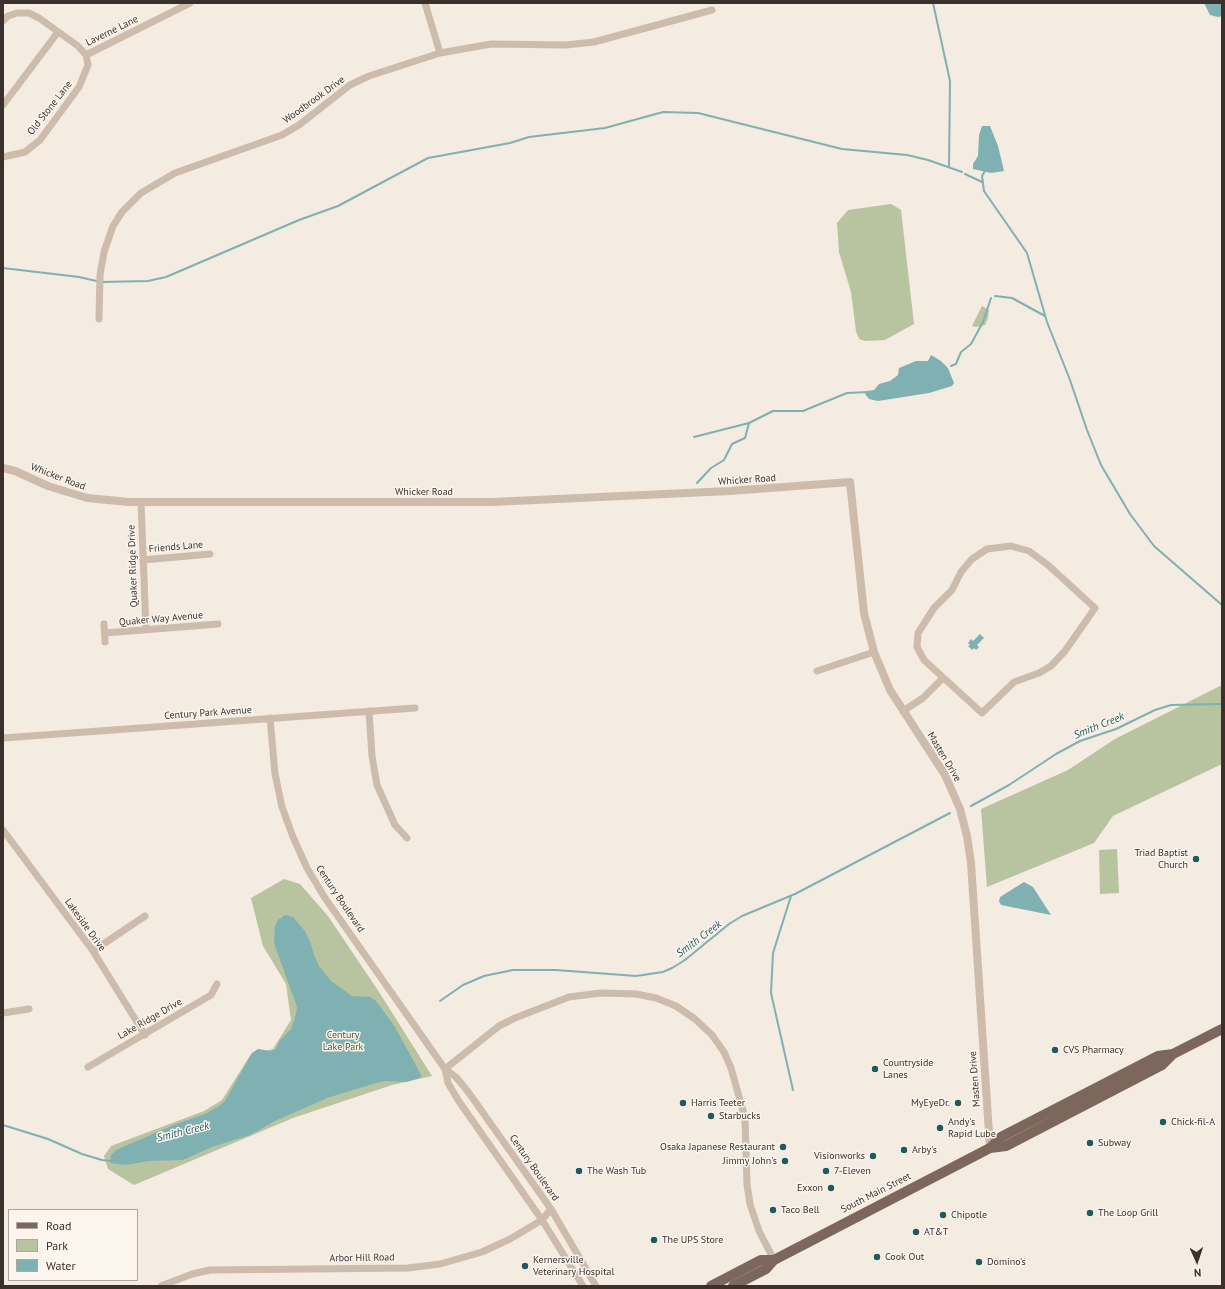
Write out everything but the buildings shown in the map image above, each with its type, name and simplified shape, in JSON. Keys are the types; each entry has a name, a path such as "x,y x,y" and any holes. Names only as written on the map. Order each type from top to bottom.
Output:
{"main road":[{"name":"South Main Street","path":"733,1286 766,1269 774,1260 990,1148 1006,1146 1162,1065 1173,1054 1222,1029"},
{"name":"South Main Street","path":"711,1286 761,1260 774,1260"}],"street":[{"name":"Laverne Lane","path":"86,55 190,3"},
{"path":"425,3 440,53"},
{"name":"Woodbrook Drive","path":"99,319 100,275 104,252 113,226 122,212 141,193 175,173 282,135 299,125 350,85 369,76 440,53 491,44 566,45 594,42 712,10"},
{"path":"3,21 8,16 17,13 29,13 78,46 86,55"},
{"path":"3,105 58,32"},
{"name":"Old Stone Lane","path":"3,157 25,152 40,140 79,88 87,69 86,55"},
{"name":"Whicker Road","path":"3,468 15,471 48,486 87,498 141,502 492,502 730,491 850,482"},
{"name":"Masten Drive","path":"850,482 863,607 874,652 884,678 903,711 945,775 960,809 967,836 971,863 990,1148"},
{"name":"Quaker Ridge Drive","path":"141,502 146,630"},
{"path":"1012,546 1029,552 1048,565 1094,608 1065,651 1051,666 1039,673 1014,682 982,713 943,678 920,653 917,647 918,634 934,608 956,584 966,565 975,556 987,549 1012,546"},
{"name":"Friends Lane","path":"143,560 210,554"},
{"path":"104,624 106,642"},
{"name":"Quaker Way Avenue","path":"105,633 218,624"},
{"path":"817,671 874,652"},
{"path":"903,711 923,698 943,678"},
{"name":"Century Park Avenue","path":"3,738 415,708"},
{"path":"369,711 372,756 377,784 395,825 407,838"},
{"name":"Century Boulevard","path":"270,718 278,790 287,823 302,858 325,898 445,1069 456,1077 551,1209 596,1286"},
{"name":"Lakeside Drive","path":"3,830 92,951 145,1035"},
{"path":"92,951 145,916"},
{"name":"Lake Ridge Drive","path":"88,1067 211,995 217,984"},
{"path":"445,1069 499,1026 515,1018 569,997 601,993 636,994 656,998 676,1006 695,1018 712,1035 724,1052 731,1068 745,1118 747,1184 750,1204 759,1231 774,1260"},
{"path":"3,1013 29,1009"},
{"name":"Century Boulevard","path":"445,1069 448,1083 542,1220 583,1286"},
{"path":"474,1123 486,1117"},
{"name":"Arbor Hill Road","path":"161,1286 210,1270 408,1268 440,1264 482,1252 510,1239 542,1220 551,1209"}],"green space":[{"path":"891,204 901,210 914,324 885,340 865,341 859,339 856,331 851,292 839,252 837,223 848,210"},
{"path":"982,306 989,310 985,325 976,327 972,326"},
{"path":"1222,685 1222,764 1113,816 1094,843 987,887 981,809 1068,770 1115,739"},
{"path":"1117,849 1119,893 1100,894 1099,850"},
{"name":"Century Lake Park","path":"284,879 300,884 328,916 379,992 432,1076 392,1085 293,1118 134,1185 108,1169 104,1156 111,1146 204,1111 222,1100 251,1054 273,1049 291,1020 286,984 263,946 251,898"}],"water":[{"path":"1204,3 1222,3 1222,16 1218,17 1210,15"},
{"path":"982,126 990,126 998,146 1004,171 991,173 973,169 973,164 978,156 979,135"},
{"path":"931,355 941,361 948,368 954,383 952,386 929,393 878,401 869,399 865,394 867,391 874,390 879,384 890,381 898,375 899,368 916,361 928,361"},
{"path":"980,634 984,638 977,645 979,647 976,650 974,648 972,650 968,646 970,645 968,643 971,639 973,641"},
{"path":"1024,882 1033,887 1051,915 1001,905 999,901 1000,897"},
{"name":"Century Lake Park","path":"285,915 293,917 305,931 319,966 331,981 352,996 370,997 376,1001 395,1027 421,1075 420,1078 406,1082 386,1081 376,1083 327,1098 275,1121 250,1135 212,1147 183,1160 149,1161 125,1165 110,1163 111,1155 116,1150 176,1124 205,1114 219,1106 225,1101 252,1053 258,1049 271,1051 276,1049 280,1040 291,1029 297,1007 274,943 275,926 278,920"}],"waterway":[{"path":"933,3 950,81 949,167"},
{"path":"3,268 79,277 101,282 148,281 166,277 299,220 338,206 428,158 510,143 529,137 605,128 663,112 698,113 842,149 907,155 928,160 962,172"},
{"path":"985,171 982,176 984,191 1027,253 1047,322 1101,465 1130,514 1154,546 1222,605"},
{"path":"965,174 982,182"},
{"path":"995,296 1012,298 1045,316"},
{"path":"951,366 956,364 961,352 971,344 983,322 991,298"},
{"path":"697,483 711,468 724,460 732,444 745,438 749,423 773,411 803,411 847,393 869,392"},
{"path":"694,437 749,423"},
{"name":"Smith Creek","path":"971,806 1009,785 1056,754 1080,741 1116,729 1155,710 1171,705 1222,704"},
{"name":"Smith Creek","path":"440,1001 463,985 484,976 513,970 556,970 636,976 663,972 685,960 729,924 742,916 795,894 950,813"},
{"path":"791,896 773,953 771,993 793,1090"},
{"name":"Smith Creek","path":"3,1125 48,1139 82,1154 111,1161"}],"place":[{"name":"Triad Baptist Church","path":"1196,859"},
{"name":"CVS Pharmacy","path":"1055,1050"},
{"name":"Countryside Lanes","path":"875,1069"},
{"name":"Harris Teeter","path":"683,1103"},
{"name":"MyEyeDr.","path":"958,1103"},
{"name":"Starbucks","path":"711,1116"},
{"name":"Chick-fil-A","path":"1163,1122"},
{"name":"Andy's Rapid Lube","path":"940,1128"},
{"name":"Subway","path":"1090,1143"},
{"name":"Osaka Japanese Restaurant","path":"783,1147"},
{"name":"Arby's","path":"904,1150"},
{"name":"Visionworks","path":"873,1156"},
{"name":"Jimmy John's","path":"785,1161"},
{"name":"The Wash Tub","path":"579,1171"},
{"name":"7-Eleven","path":"826,1171"},
{"name":"Exxon","path":"831,1188"},
{"name":"Taco Bell","path":"773,1210"},
{"name":"The Loop Grill","path":"1090,1213"},
{"name":"Chipotle","path":"943,1215"},
{"name":"AT&T","path":"916,1232"},
{"name":"The UPS Store","path":"654,1240"},
{"name":"Cook Out","path":"877,1257"},
{"name":"Domino's","path":"979,1262"},
{"name":"Kernersville Veterinary Hospital","path":"525,1266"}]}
